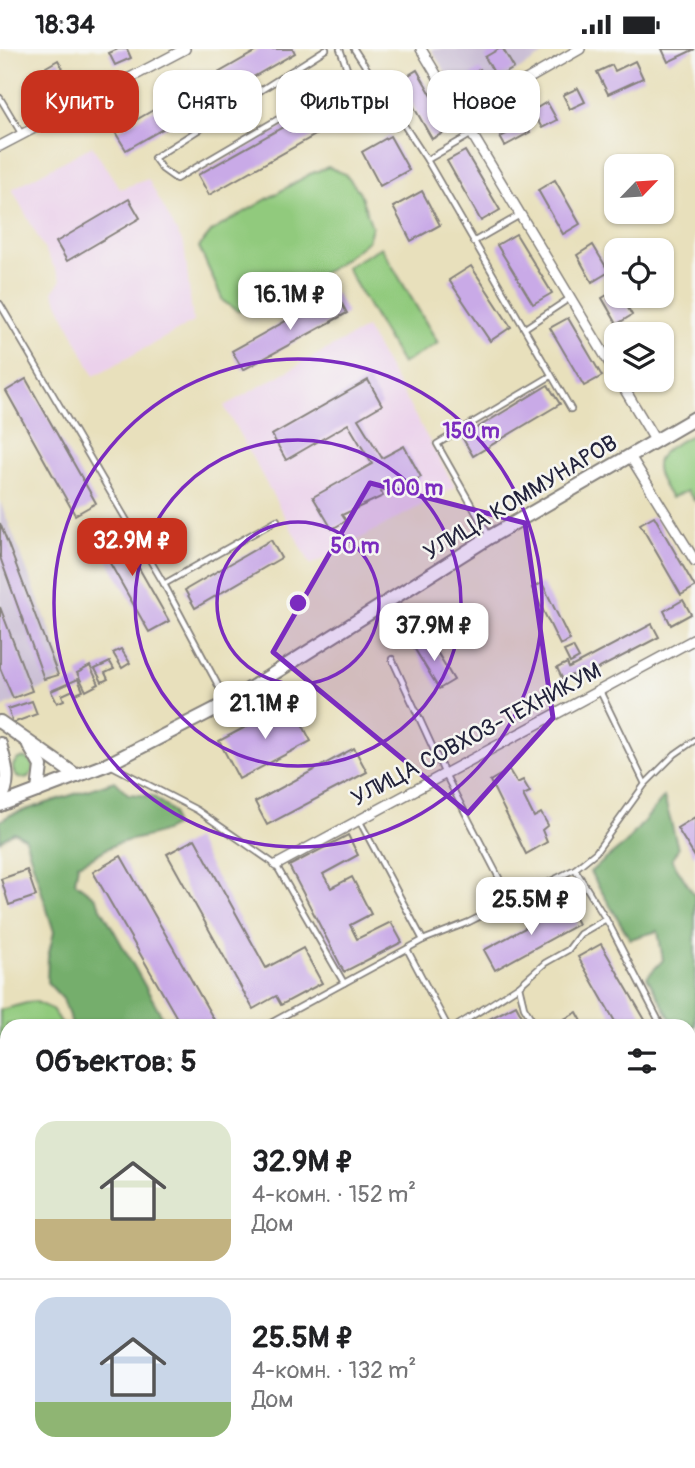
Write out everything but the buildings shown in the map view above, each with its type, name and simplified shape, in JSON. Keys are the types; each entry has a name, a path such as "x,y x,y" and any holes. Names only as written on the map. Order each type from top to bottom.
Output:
{"main road":[{"name":"УЛИЦА КОММУНАРОВ","path":"0,802 108,764 227,703 489,537 695,418"},
{"path":"0,722 77,776"},
{"path":"8,774 33,792 41,767 25,740"},
{"path":"0,744 8,774 0,802"}],"street":[{"path":"0,146 185,49"},
{"path":"421,49 434,70"},
{"path":"540,72 580,49"},
{"path":"473,134 604,354"},
{"path":"627,392 655,440"},
{"path":"630,456 695,561"},
{"name":"УЛИЦА СОВХОЗ-ТЕХНИКУМ","path":"276,865 695,639"}],"lane":[{"path":"326,49 154,157 162,169 176,179 350,77 340,49"},
{"path":"354,49 428,160 571,409"},
{"path":"0,98 21,135"},
{"path":"428,160 473,134"},
{"path":"473,241 521,214"},
{"path":"525,328 571,298"},
{"path":"0,305 163,584 227,703"},
{"path":"489,537 437,444 551,376"},
{"path":"163,584 276,520"},
{"path":"392,659 444,772 511,901"},
{"path":"599,689 645,784"},
{"path":"278,1019 424,940 575,869 596,852 645,784 695,740"},
{"path":"108,764 197,810 276,865 344,983"},
{"path":"359,819 424,940"},
{"path":"575,869 606,919 658,1019"},
{"path":"467,1019 519,986 545,963 568,950 580,934 606,919"},
{"path":"407,949 444,1019"},
{"path":"519,986 524,1007 531,1019"}],"highlighted area":[{"path":"370,483 525,523 553,718 468,813 273,652"}],"shaded area":[{"path":"431,49 553,49 518,70 444,70"},
{"path":"92,146 120,189 148,179 184,245 193,322 94,376 53,292 61,280 12,189"},
{"path":"366,328 455,487 311,565 224,406"},
{"path":"0,501 68,676 2,708 0,701"}],"green space":[{"path":"328,167 345,174 359,191 372,227 368,241 335,266 256,311 238,311 223,301 199,247 212,231 310,174"},
{"path":"381,247 438,343 402,364 346,267"},
{"path":"695,433 695,501 687,491 671,498 658,474 659,458 672,446"},
{"path":"23,758 30,761 33,768 30,775 23,778 16,775 13,768 16,761"},
{"path":"115,781 128,794 153,796 173,812 174,826 167,830 116,844 78,864 75,882 95,897 164,1019 70,1019 63,999 47,982 48,957 54,932 25,838 14,832 0,841 0,821 10,815"},
{"path":"664,797 678,848 672,860 695,896 695,1019 671,1019 647,977 663,960 658,931 630,939 590,872 626,843"},
{"path":"34,1001 52,1009 59,1019 0,1019 0,1010"}]}
